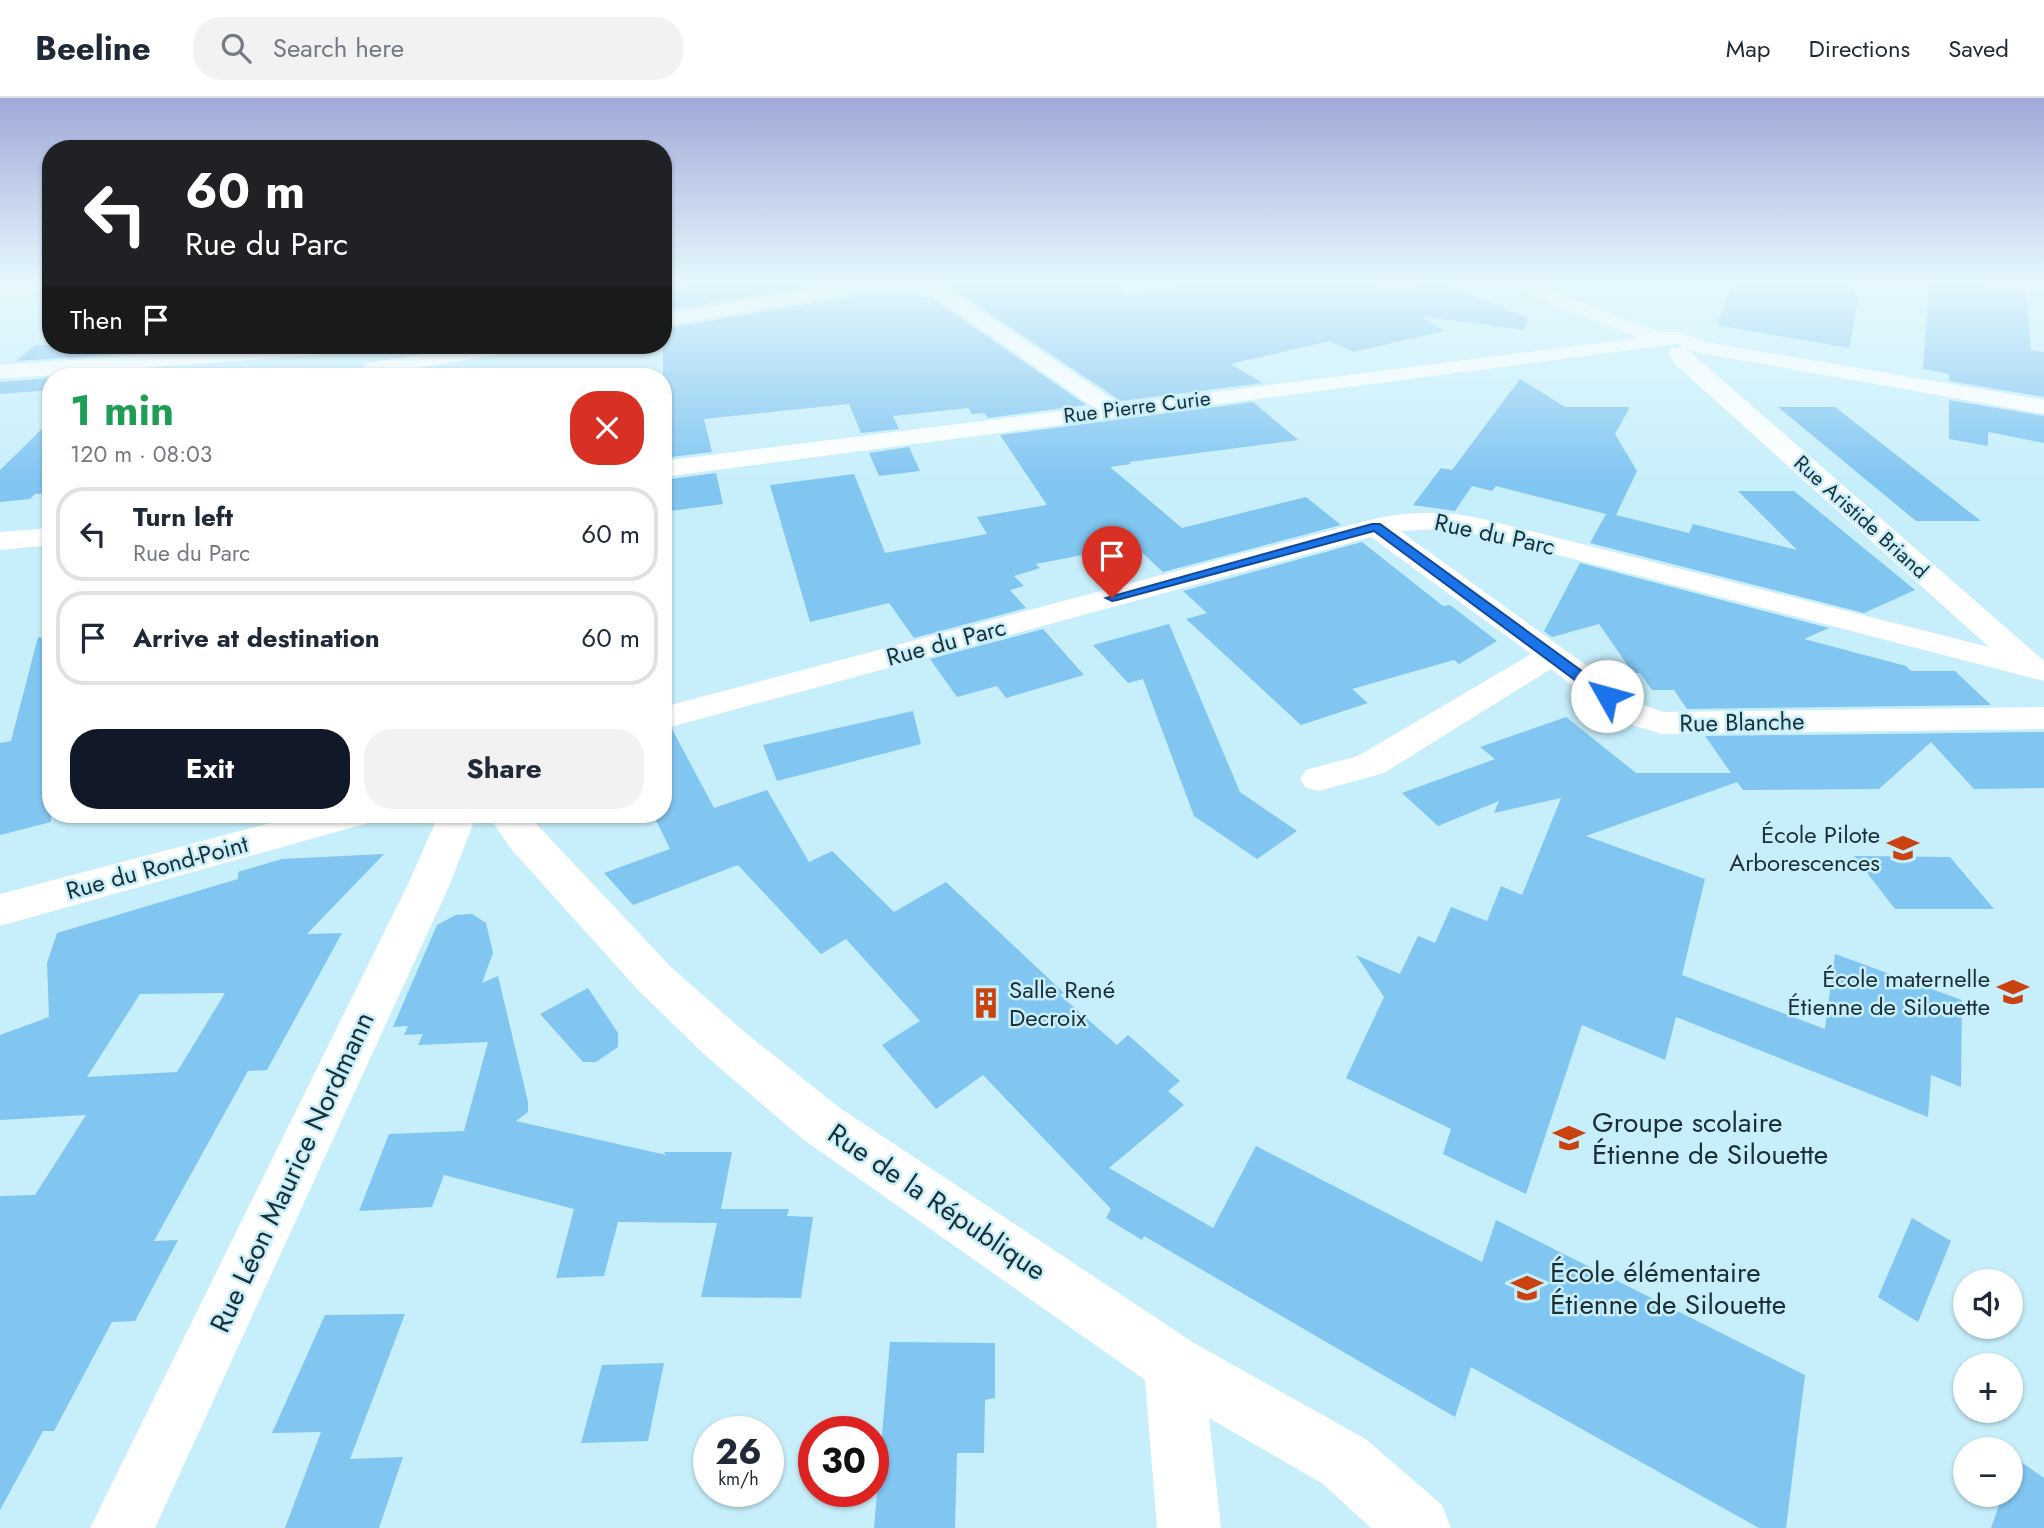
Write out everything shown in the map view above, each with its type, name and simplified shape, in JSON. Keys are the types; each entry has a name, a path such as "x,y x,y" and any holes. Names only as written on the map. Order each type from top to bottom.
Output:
{"street":[{"path":"1022,348 1113,410"},
{"name":"Rue Pierre Curie","path":"672,468 1594,348"},
{"path":"1660,348 1690,350 2044,407"},
{"name":"Rue Aristide Briand","path":"1690,350 1684,360 2040,673"},
{"path":"54,368 244,354"},
{"path":"399,368 470,354"},
{"path":"0,372 42,369"},
{"name":"Rue du Parc","path":"672,716 1376,527 1420,519 1462,522 2040,673"},
{"name":"Rue Blanche","path":"1376,527 1628,712 1662,723 2044,718"},
{"path":"0,541 42,537"},
{"path":"1319,779 1371,765 1539,662 1555,656"},
{"name":"Rue du Rond-Point","path":"0,910 321,823"},
{"name":"Rue Léon Maurice Nordmann","path":"122,1528 429,884 454,823"},
{"name":"Rue de la République","path":"513,823 655,979 725,1044 822,1124 1173,1364 1345,1462 1419,1528"},
{"path":"1173,1364 1189,1528"}],"building":[{"path":"32,348 42,348 42,354 111,354 110,355 16,361"},
{"path":"672,348 1004,348 1086,405 988,418 984,413 972,414 968,408 893,416 899,429 861,433 849,404 704,419 712,452 672,457 672,368 663,368 663,354 672,354"},
{"path":"1041,348 1301,348 1230,364 1263,383 1121,401"},
{"path":"1344,348 1371,348 1353,352"},
{"path":"1924,348 2031,348 2044,352 2044,397 1949,381 1949,374 1923,369"},
{"path":"42,379 42,391 0,394 0,382"},
{"path":"1520,379 1565,407 1630,407 1615,434 1637,471 1616,515 1689,533 1693,524 1797,550 1738,491 1794,491 1915,590 1864,613 1590,543 1606,514 1496,486 1492,491 1472,486 1455,511 1413,505 1441,468 1452,470"},
{"path":"1949,400 2044,416 2044,443 1988,432 1988,446 1949,439"},
{"path":"1253,402 1298,440 1129,462 1131,464 1110,467 1182,528 1306,497 1341,525 1163,572 1134,545 1036,564 1040,568 1014,576 1024,586 1010,590 1026,608 914,638 889,603 810,622 770,485 854,474 885,553 987,534 977,517 1047,505 1000,435"},
{"path":"1778,407 1835,407 1981,521 1916,521"},
{"path":"42,429 42,494 35,494 30,499 0,502 0,470"},
{"path":"909,447 920,471 879,476 869,453"},
{"path":"716,473 723,504 672,511 672,479"},
{"path":"1362,542 1443,606 1450,605 1497,641 1459,664 1454,660 1352,689 1368,703 1301,725 1186,619 1207,613 1183,591"},
{"path":"1580,563 1829,628 1804,639 1906,666 1911,671 1955,671 1991,705 1687,709 1674,690 1652,690 1640,673 1633,673 1599,624 1552,637 1544,631"},
{"path":"1169,624 1240,792 1297,831 1257,859 1194,816 1143,679 1128,683 1093,645"},
{"path":"1043,629 1084,675 1006,698 997,686 957,697 930,659"},
{"path":"38,637 42,638 42,823 47,823 0,835 0,743 11,741"},
{"path":"913,711 921,744 777,781 763,745"},
{"path":"1566,717 1636,773 1731,773 1705,736 2044,732 2044,788 1974,789 1931,742 1879,789 1743,790 1737,782 1586,836 1705,879 1682,975 1825,1029 1835,954 1962,1000 1961,1087 1931,1075 1928,1117 1676,1017 1665,1060 1582,1025 1526,1194 1443,1154 1451,1129 1346,1078 1384,997 1356,955 1400,974 1418,936 1435,943 1451,907 1487,921 1501,886 1522,895 1561,798 1494,813 1499,801 1438,826 1402,793 1495,759 1480,747"},
{"path":"672,729 714,808 767,790 809,862 832,851 894,912 946,882 1064,993 1060,995 1117,1045 1128,1035 1180,1081 1168,1091 1184,1105 1109,1168 1213,1228 1256,1146 1482,1262 1496,1220 1805,1375 1786,1528 1759,1528 1471,1367 1455,1417 1144,1236 1142,1240 1106,1218 1111,1209 983,1075 936,1109 882,1045 920,1021 846,939 821,954 738,865 633,905 604,873 670,849 657,823 672,823"},
{"path":"384,854 307,934 342,933 267,1070 248,1071 154,1241 178,1240 135,1321 112,1322 54,1431 43,1431 0,1510 0,1196 35,1195 86,1115 0,1120 0,1035 49,1017 47,963 57,933 238,879 238,872 282,859","holes":["225,993 177,1072 87,1077 140,994"]},
{"path":"1854,856 1950,857 1994,909 1895,909"},
{"path":"472,914 486,923 493,953 482,983 498,976 528,1102 528,1112 516,1121 666,1155 664,1152 732,1152 721,1209 789,1209 787,1216 813,1217 801,1298 701,1297 717,1223 618,1222 604,1276 556,1278 574,1209 444,1175 432,1207 359,1211 389,1134 464,1131 488,1042 418,1045 423,1034 404,1035 408,1026 393,1027 437,925 456,915"},
{"path":"588,988 618,1033 618,1047 596,1062 583,1062 540,1014"},
{"path":"1912,1218 1951,1241 1918,1322 1878,1297"},
{"path":"405,1314 350,1459 403,1457 379,1528 285,1528 321,1432 272,1433 325,1315"},
{"path":"890,1342 995,1343 995,1398 985,1400 984,1453 957,1453 955,1528 874,1528 876,1507 889,1507 889,1416 884,1416"},
{"path":"664,1363 648,1441 581,1443 602,1365"},
{"path":"2023,1464 2044,1478 2044,1528 1991,1528 1998,1507 2023,1507"}],"place":[{"name":"École Pilote Arborescences","path":"1903,848"},
{"name":"École maternelle Étienne de Silouette","path":"2013,992"},
{"name":"Salle René Decroix","path":"986,1003"},
{"name":"Groupe scolaire Étienne de Silouette","path":"1569,1138"},
{"name":"École élémentaire Étienne de Silouette","path":"1527,1288"}],"route":[{"path":"1112,598 1376,527 1607,696"}]}
